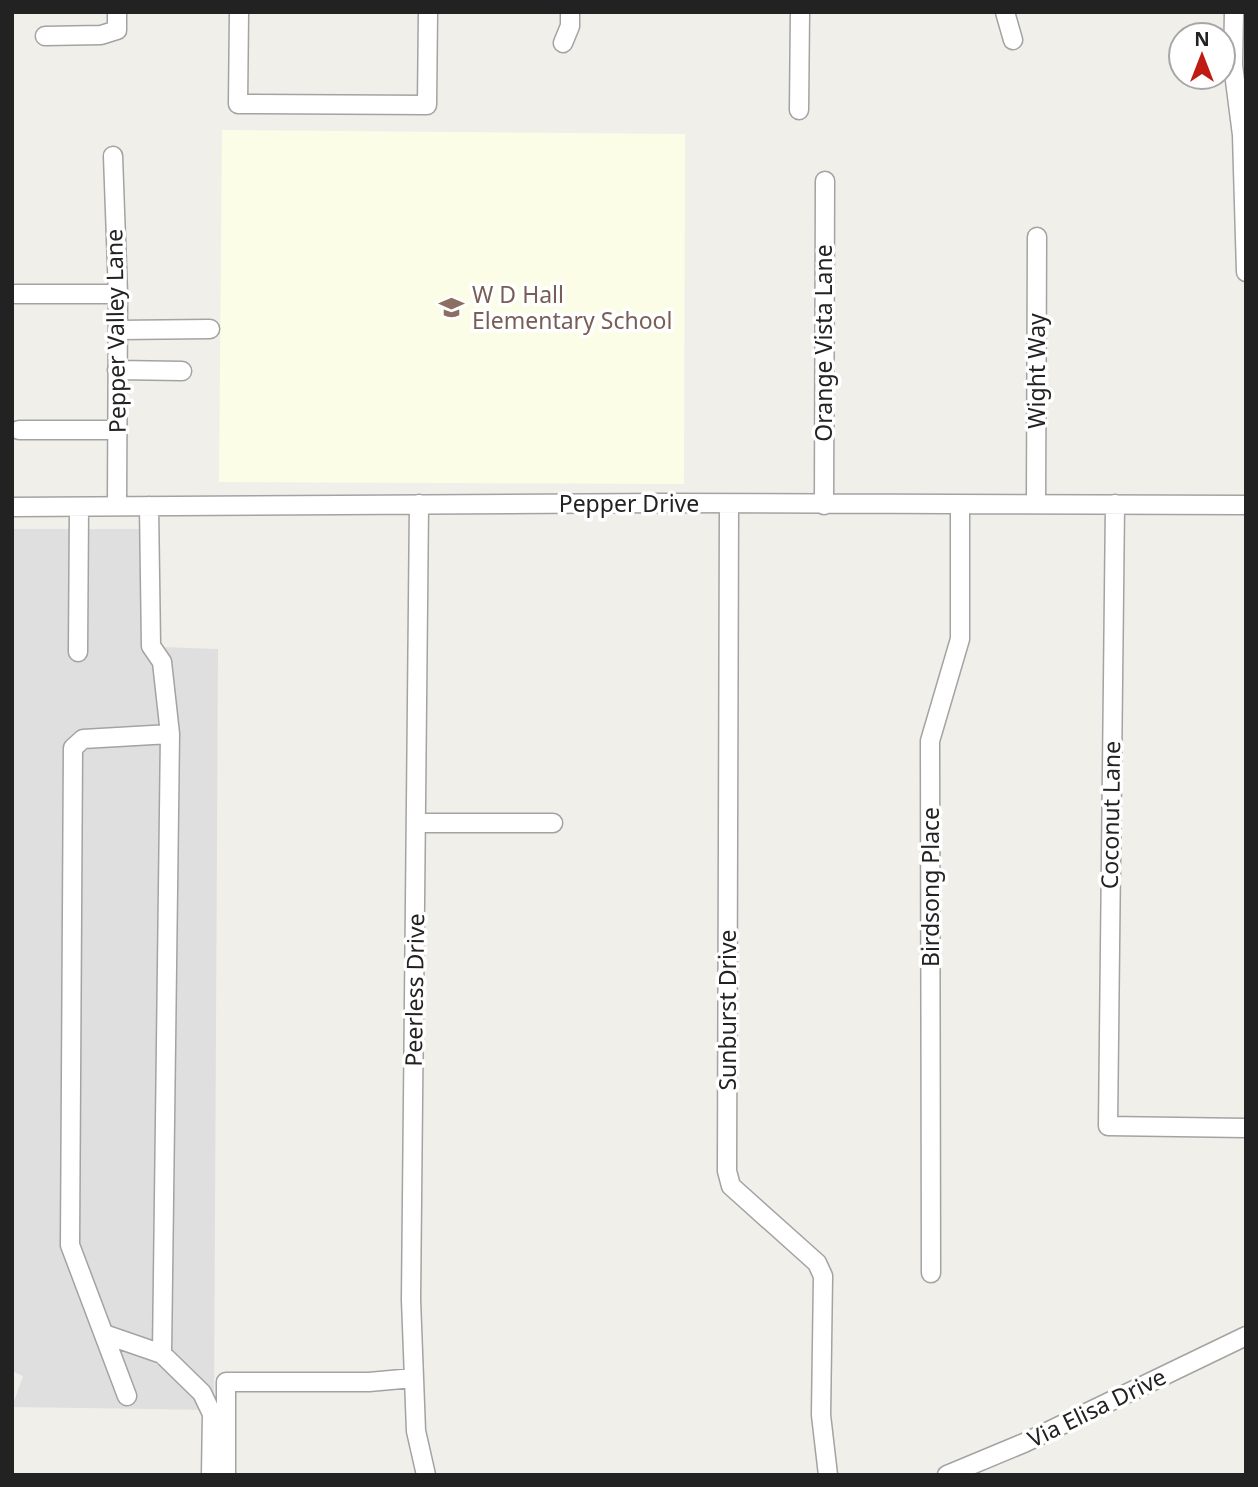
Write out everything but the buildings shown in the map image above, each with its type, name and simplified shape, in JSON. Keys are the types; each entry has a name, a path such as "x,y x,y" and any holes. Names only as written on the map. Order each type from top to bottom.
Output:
{"street":[{"path":"239,12 238,104 387,105 427,105 428,12"},
{"path":"563,43 570,26 570,12"},
{"path":"799,110 800,12"},
{"path":"1005,12 1013,40"},
{"path":"1234,12 1233,65 1242,99 1246,272"},
{"path":"46,36 101,36 117,21"},
{"name":"Pepper Valley Lane","path":"113,156 118,294 117,505"},
{"name":"Orange Vista Lane","path":"824,505 825,181"},
{"name":"Wight Way","path":"1036,505 1037,237"},
{"path":"15,294 118,294"},
{"path":"118,330 210,329"},
{"path":"117,370 182,370"},
{"path":"19,430 117,430"},
{"name":"Sunburst Drive","path":"729,504 727,1171 731,1186 817,1263 823,1276 821,1415 828,1475"},
{"name":"Peerless Drive","path":"419,505 411,1300 416,1430 426,1475"},
{"name":"Birdsong Place","path":"931,1273 930,741 960,639 961,505"},
{"name":"Coconut Lane","path":"1115,505 1108,1126 1246,1128"},
{"name":"Pepper Drive","path":"12,507 1246,505"},
{"path":"149,506 151,646 162,662 170,734 162,1354"},
{"path":"78,652 79,507"},
{"path":"127,1396 107,1335 70,1245 73,748 83,739 170,734"},
{"path":"416,823 554,823"},
{"path":"107,1335 162,1354 188,1378 209,1405 211,1475"},
{"name":"Via Elisa Drive","path":"947,1475 1024,1443 1246,1336"},
{"path":"226,1475 226,1382 369,1382 413,1378"}],"shaded area":[{"name":"W D Hall Elementary School","path":"222,130 685,134 684,484 219,482"},
{"path":"12,529 157,529 161,647 218,649 214,1410 12,1407 23,1376 12,1371"}],"place":[{"name":"W D Hall Elementary School","path":"452,308"}]}
